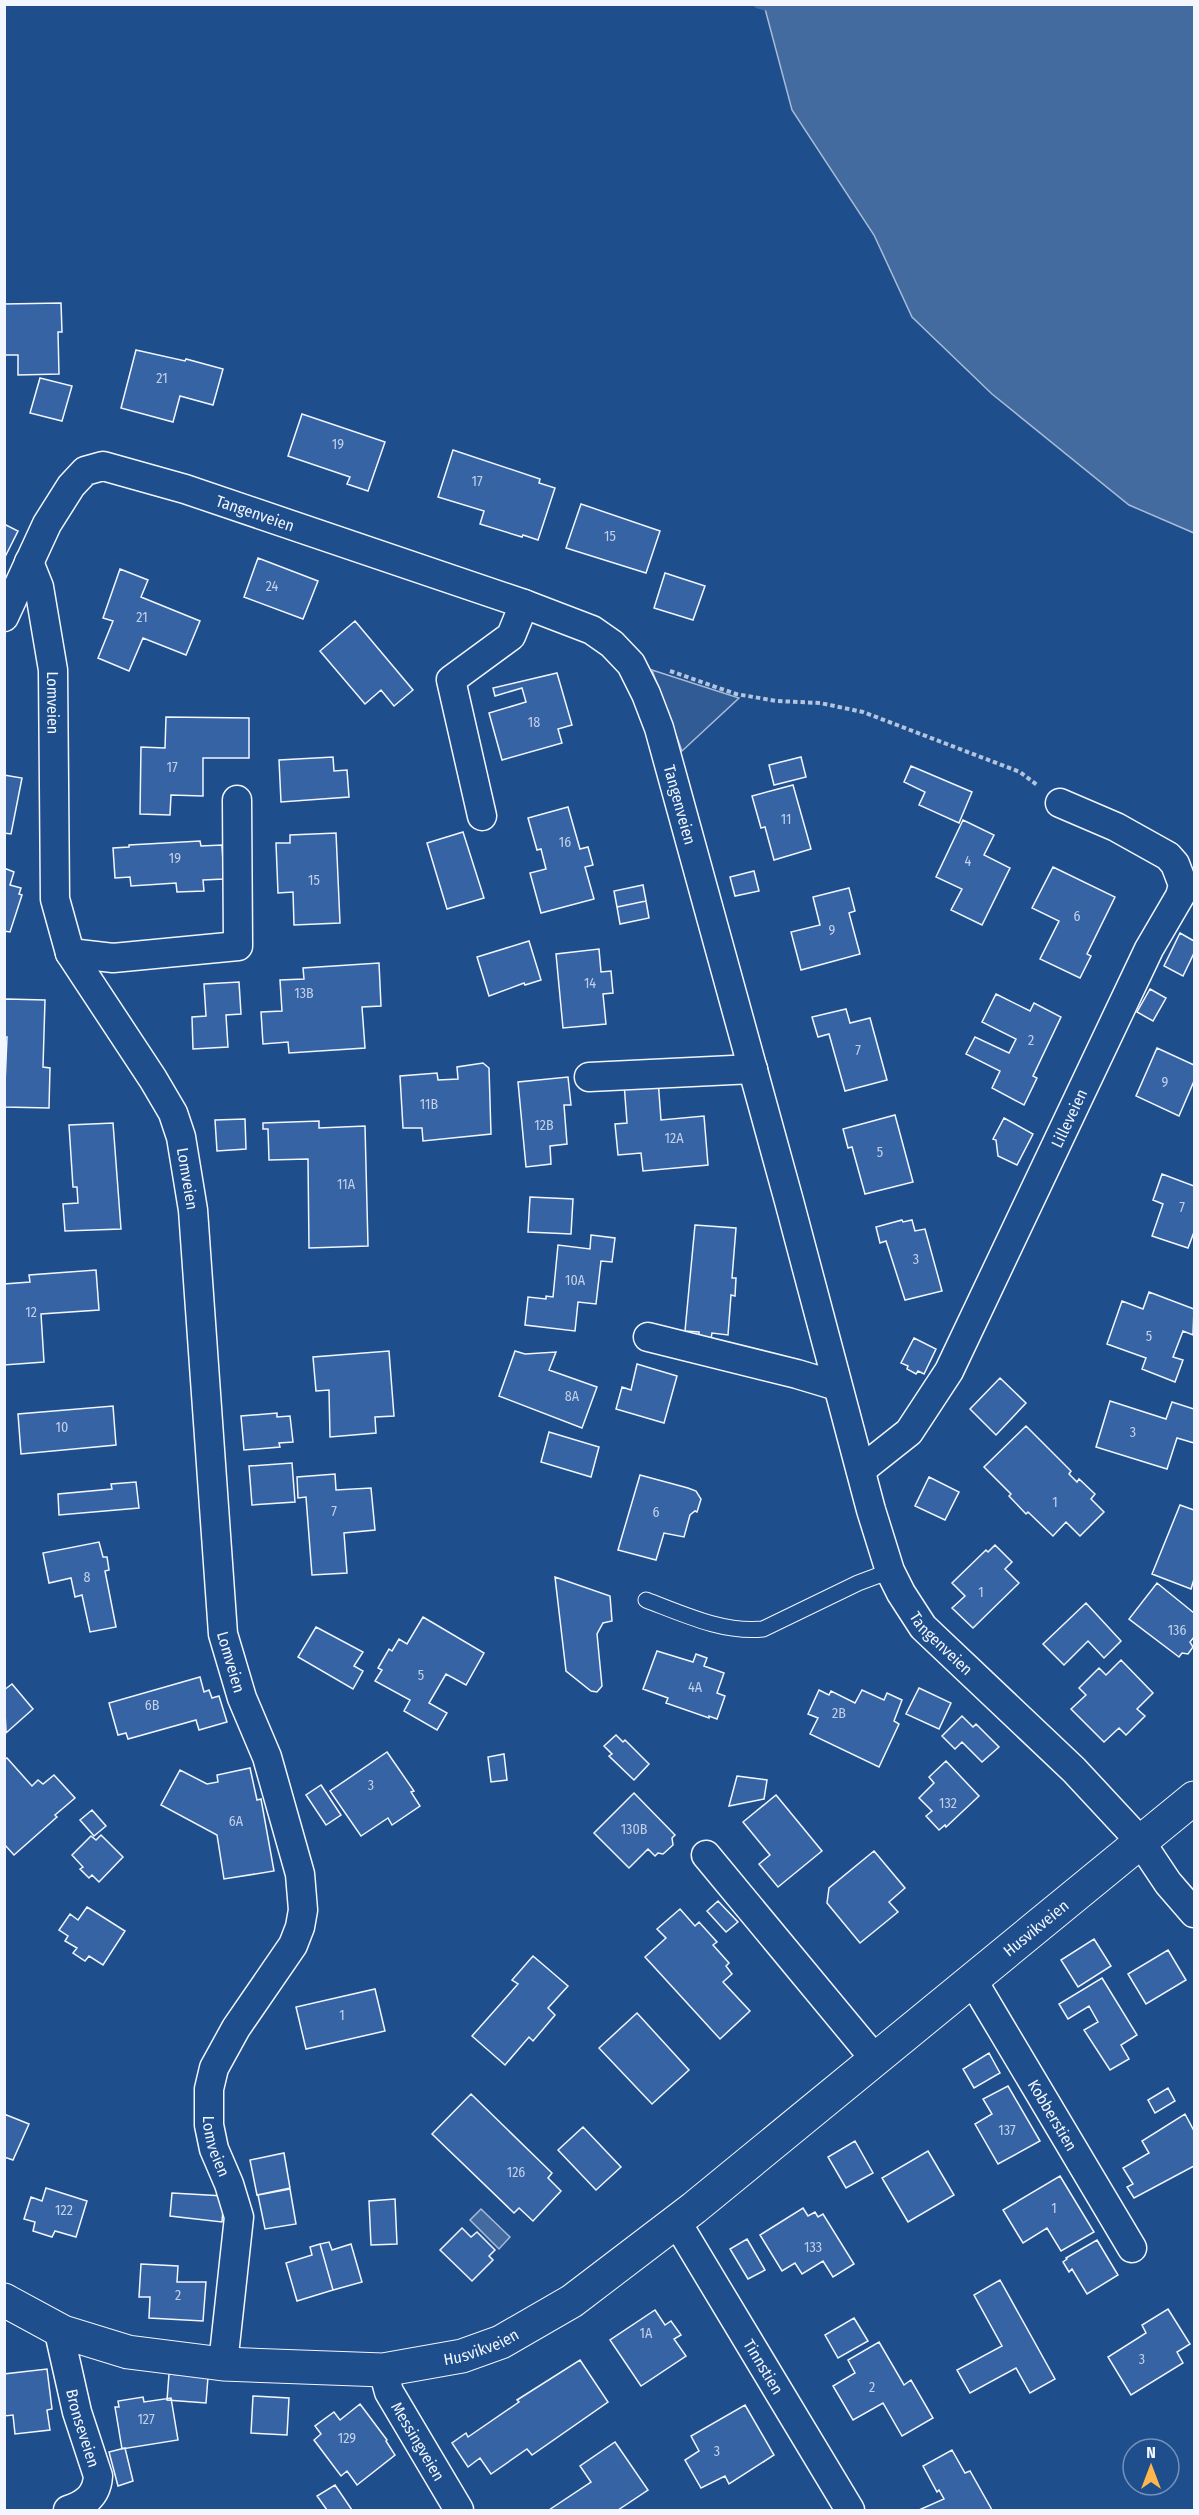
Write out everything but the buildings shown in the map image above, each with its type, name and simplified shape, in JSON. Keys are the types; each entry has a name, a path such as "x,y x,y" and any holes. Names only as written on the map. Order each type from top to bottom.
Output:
{"main road":[{"name":"Husvikveien","path":"4,2300 63,2332 128,2352 223,2364 383,2370 462,2356 501,2342 572,2301 676,2222 1194,1798"}],"street":[{"name":"Tangenveien","path":"4,617 47,524 71,486 85,471 102,466 185,489 525,604 592,630 612,644 631,664 659,728 837,1386 890,1571 923,1627 1074,1770 1140,1841 1168,1883 1194,1913"},
{"name":"Lomveien","path":"29,562 39,587 53,670 55,898 70,953 158,1088 173,1113 182,1137 193,1210 223,1634 242,1698 267,1757 300,1874 303,1910 297,1936 236,2028 214,2068 209,2089 209,2125 214,2149 229,2184 239,2217 223,2364"},
{"path":"482,816 451,680 510,636 525,604"},
{"path":"70,953 114,958 238,946 237,800"},
{"name":"Lilleveien","path":"861,1470 909,1432 949,1371 1149,949 1187,900 1175,864 1168,856 1116,827 1060,803"},
{"path":"589,1077 753,1069"},
{"path":"648,1337 837,1386"},
{"path":"706,1855 876,2059"},
{"name":"Kobberstien","path":"973,1981 1132,2248"},
{"name":"Tinnstien","path":"676,2222 850,2511"},
{"name":"Bronseveien","path":"63,2332 61,2341 77,2412 98,2476 97,2487 88,2501 68,2511"},
{"name":"Messingveien","path":"383,2370 389,2392 459,2511"}],"lane":[{"path":"646,1600 730,1628 745,1631 763,1629 858,1583 890,1571"}],"path":[{"path":"631,664 653,665 736,694 777,701 820,703 863,712 1020,772 1060,803"}],"shaded area":[{"path":"764,5 1194,5 1194,533 1129,505 992,394 912,317 874,235 792,110"},
{"path":"652,670 739,698 682,751"},
{"path":"481,2209 510,2237 499,2249 470,2220"}],"waterway":[{"path":"758,4 765,6"}]}
